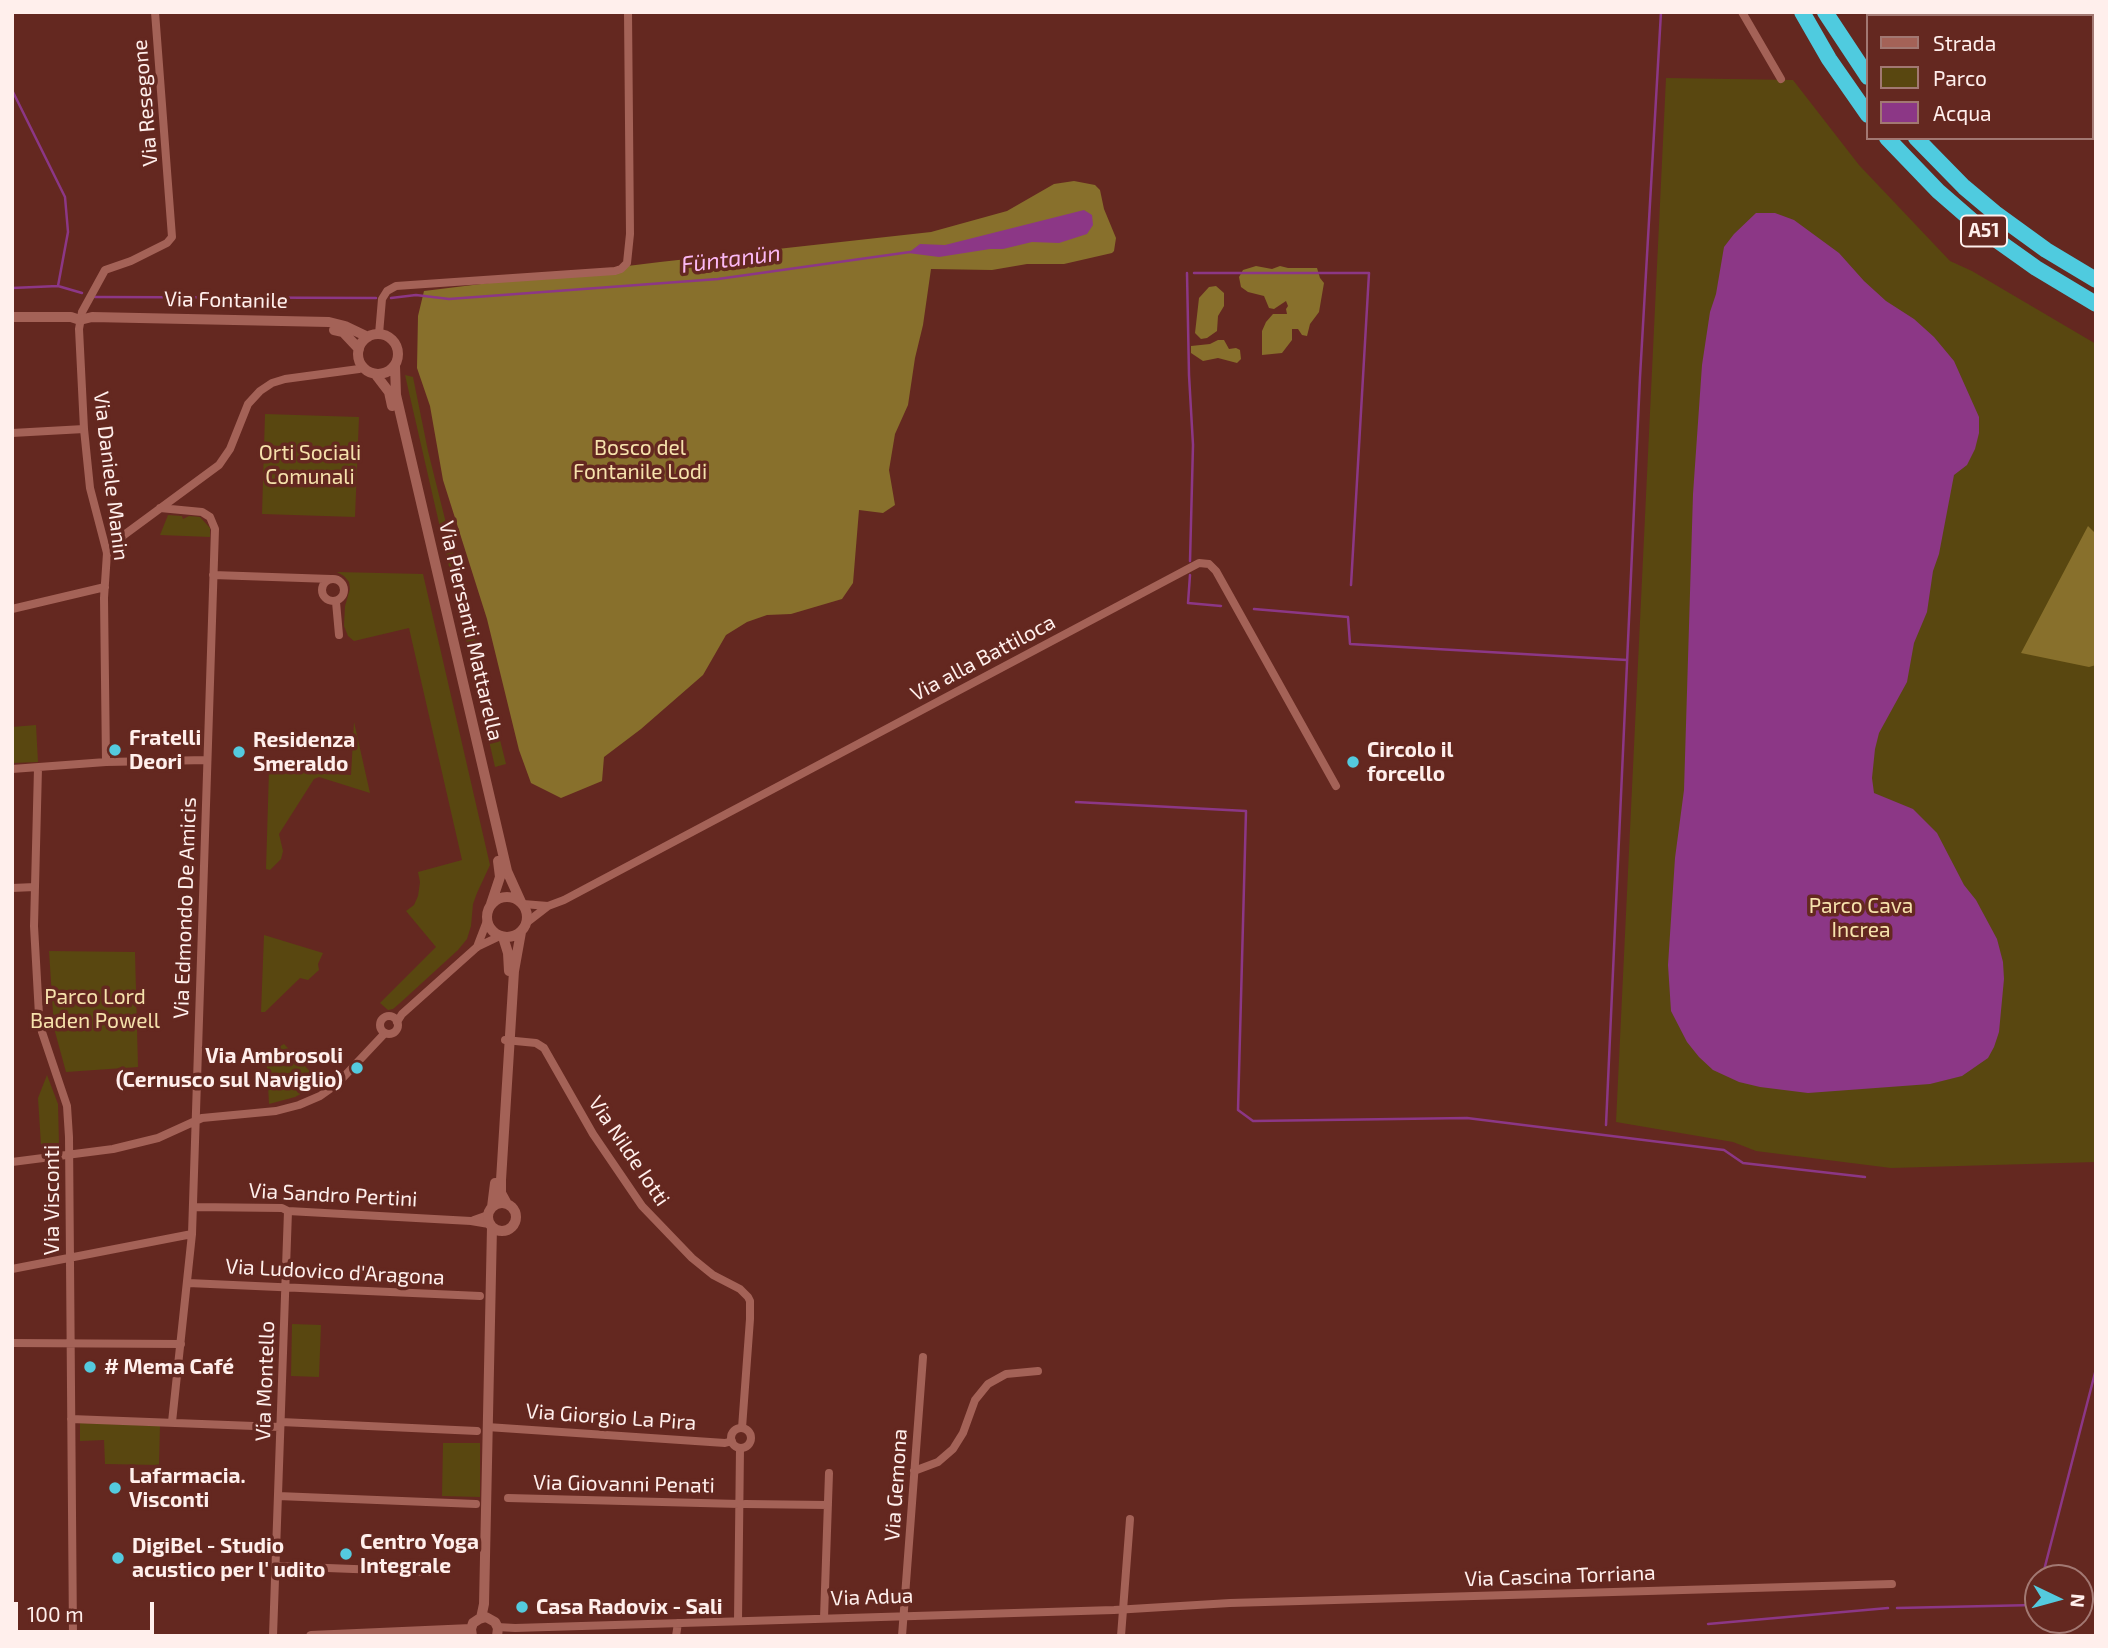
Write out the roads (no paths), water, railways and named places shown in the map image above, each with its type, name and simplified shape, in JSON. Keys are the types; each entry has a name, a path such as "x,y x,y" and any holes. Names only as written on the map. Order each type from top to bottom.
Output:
{"highway":[{"path":"1802,12 1829,59 1867,114"},
{"path":"1825,12 1867,75"},
{"name":"A51","path":"1889,140 1938,191 1984,231 2047,275 2096,304"},
{"name":"A51","path":"1918,140 1964,187 1995,213 2046,250 2096,280"}],"street":[{"name":"Via Resegone","path":"80,320 105,270 128,262 171,239 173,233 155,12"},
{"path":"373,336 390,338 398,348 395,366 386,373 376,375 365,370 359,360 359,349 373,336 382,299 388,290 396,286 615,271 627,263 630,234 628,12"},
{"path":"1742,12 1781,79"},
{"name":"Via Fontanile","path":"12,317 71,317 92,323 328,328 343,332 359,349"},
{"name":"Via Fontanile","path":"12,323 71,323 92,317 329,322 373,336"},
{"name":"Via Daniele Manin","path":"80,320 84,429 93,502 107,553 106,762"},
{"path":"107,553 119,539 219,465 230,449 248,404 263,389 282,380 359,369 362,366"},
{"name":"Via Piersanti Mattarella","path":"395,366 396,395 507,871 522,903"},
{"name":"Via Piersanti Mattarella","path":"376,375 390,397 499,865 500,877 491,904"},
{"path":"12,432 84,429"},
{"name":"Via Edmondo De Amicis","path":"160,508 198,511 210,517 215,529 192,1234 172,1422"},
{"name":"Via alla Battiloca","path":"523,928 548,906 564,900 1203,562 1211,566 1218,575 1336,786"},
{"path":"213,575 338,580 345,588 344,595 336,601 326,599 322,588 312,580"},
{"path":"322,588 325,582 331,579"},
{"path":"12,609 105,587"},
{"path":"336,601 339,635"},
{"path":"12,769 106,762 207,760"},
{"name":"Via Visconti","path":"38,768 34,926 40,1021 67,1103 73,1636"},
{"path":"12,888 35,887"},
{"path":"311,1636 472,1633 475,1621 492,1627 486,1429 498,1248 493,1221 515,967 527,911 522,903 508,897 499,898 491,904 477,947"},
{"name":"Via alla Battiloca","path":"522,903 548,906"},
{"path":"487,921 506,946 509,967 500,1187 502,1198 514,1212 515,1218 512,1227 493,1221"},
{"path":"12,1162 69,1156 148,1142 196,1121 215,1116 276,1111 308,1102 337,1084 381,1033 383,1019 397,1018 477,947 501,936 512,936 523,928"},
{"path":"381,1033 395,1032 397,1018"},
{"name":"Via Nilde Iotti","path":"507,1040 534,1042 544,1048 593,1134 635,1197 692,1258 713,1275 745,1293 750,1301 742,1428"},
{"path":"493,1221 498,1204 506,1204"},
{"name":"Via Sandro Pertini","path":"193,1207 282,1208 493,1221"},
{"name":"Via Montello","path":"273,1636 288,1210"},
{"path":"12,1269 192,1234"},
{"name":"Via Ludovico d'Aragona","path":"188,1283 480,1296"},
{"path":"12,1343 181,1344"},
{"name":"Via Gemona","path":"902,1636 923,1357"},
{"path":"915,1471 938,1462 953,1449 963,1433 975,1400 988,1384 1006,1374 1038,1371"},
{"name":"Via Giorgio La Pira","path":"71,1419 486,1429 725,1443 732,1441"},
{"path":"738,1621 742,1504 740,1448 732,1441 732,1433 742,1428 750,1432 751,1439 746,1447 740,1448"},
{"path":"824,1618 829,1473"},
{"path":"278,1496 476,1504"},
{"name":"Via Giovanni Penati","path":"508,1498 828,1505"},
{"path":"1121,1636 1130,1519"},
{"path":"275,1566 432,1572"},
{"name":"Via Cascina Torriana","path":"1230,1603 1892,1584"},
{"name":"Via Adua","path":"492,1627 1123,1610 1230,1603"},
{"path":"676,1636 678,1623"}],"water":[{"path":"1084,210 1092,215 1093,225 1087,234 1059,243 1032,242 1003,249 939,257 908,253 920,244 945,245"},
{"path":"1756,213 1775,213 1794,220 1839,253 1886,301 1914,319 1934,337 1954,361 1979,417 1975,449 1967,465 1954,475 1927,612 1914,643 1907,682 1879,733 1872,778 1874,793 1913,809 1937,833 1964,885 1976,900 1997,939 2003,962 1999,1032 1988,1058 1962,1076 1930,1084 1808,1093 1739,1082 1713,1070 1699,1057 1687,1042 1671,1011 1668,965 1675,858 1684,790 1693,494 1702,365 1724,247"}],"waterway":[{"path":"1606,1125 1640,377 1661,12"},
{"path":"12,90 65,197 68,232 58,286"},
{"name":"Füntanün","path":"391,298 416,295 449,299 718,279 910,252"},
{"path":"1187,273 1193,445 1190,561"},
{"path":"1194,273 1369,273 1351,585"},
{"path":"12,288 58,286 82,293"},
{"path":"95,297 376,298"},
{"path":"1190,575 1188,603 1221,606"},
{"path":"1254,609 1348,617 1350,644 1627,660"},
{"path":"1076,802 1246,811 1238,1110 1253,1121 1467,1118 1724,1150 1743,1163 1865,1177"},
{"path":"2046,1564 2096,1369"},
{"path":"1897,1608 2024,1605"},
{"path":"1708,1624 1888,1608"}],"place":[{"name":"Fratelli Deori","path":"115,750"},
{"name":"Residenza Smeraldo","path":"239,752"},
{"name":"Circolo il forcello","path":"1353,762"},
{"name":"Via Ambrosoli (Cernusco sul Naviglio)","path":"357,1068"},
{"name":"# Mema Café","path":"90,1367"},
{"name":"Lafarmacia. Visconti","path":"115,1488"},
{"name":"Centro Yoga Integrale","path":"346,1554"},
{"name":"DigiBel - Studio acustico per l' udito","path":"118,1558"},
{"name":"Casa Radovix - Sali","path":"522,1607"}],"park label":[{"name":"Bosco del Fontanile Lodi","path":"640,460"},
{"name":"Orti Sociali Comunali","path":"310,465"},
{"name":"Parco Cava Increa","path":"1861,918"},
{"name":"Parco Lord Baden Powell","path":"95,1009"}]}
